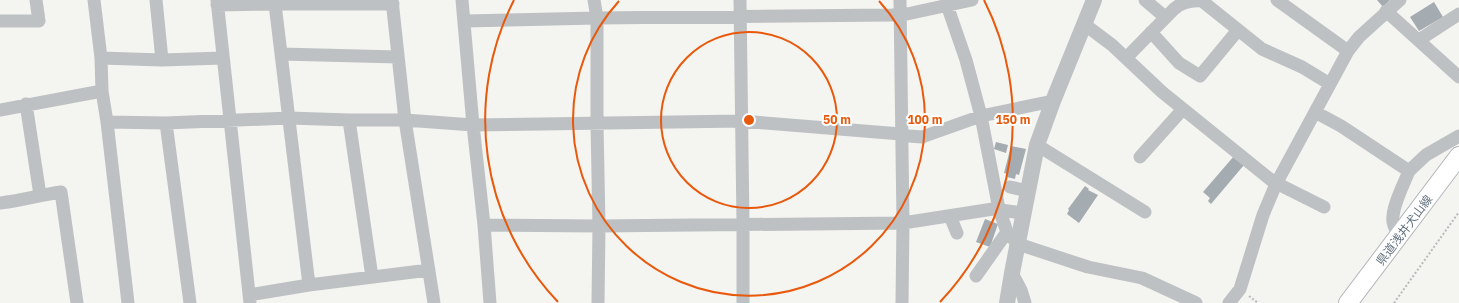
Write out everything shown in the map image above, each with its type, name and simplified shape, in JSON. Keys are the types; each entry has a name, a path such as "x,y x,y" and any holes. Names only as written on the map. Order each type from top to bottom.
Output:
{"main road":[{"name":"県道浅井犬山線","path":"1348,303 1459,156"}],"street":[{"path":"0,21 39,20 36,0"},
{"path":"94,0 101,58 102,91 128,303"},
{"path":"156,0 162,60"},
{"path":"462,0 473,125 484,225 490,303"},
{"path":"594,0 597,18 599,226 598,303"},
{"path":"740,0 744,224 743,303"},
{"path":"900,0 903,223 902,303"},
{"path":"465,21 900,14 972,0"},
{"path":"1007,303 1037,145 1053,101 1094,0"},
{"path":"1145,0 1165,17"},
{"path":"1126,58 1165,17 1182,3 1194,0 1202,1 1262,49 1302,67 1330,84"},
{"path":"1277,0 1348,51"},
{"path":"1228,303 1240,289 1263,215 1276,184 1348,51 1359,37 1386,11 1400,0"},
{"path":"429,270 309,284 250,299 217,3 275,4 393,2 405,120 429,270 434,303"},
{"path":"275,4 309,284"},
{"path":"947,5 966,60 981,116 999,209 1008,232 1018,244 1088,267 1142,278 1196,303"},
{"path":"1386,11 1459,77"},
{"path":"1419,40 1459,14"},
{"path":"1084,24 1112,45 1162,92 1276,184 1324,207"},
{"path":"1151,32 1179,63 1200,76 1238,30"},
{"path":"281,54 398,57"},
{"path":"101,58 162,60 223,58"},
{"path":"0,110 102,91"},
{"path":"107,122 166,123 289,118 405,120 473,125 741,121 922,137 981,116 1053,101"},
{"path":"26,104 40,195"},
{"path":"1140,156 1183,109"},
{"path":"1315,112 1341,126 1409,171"},
{"path":"349,120 372,277"},
{"path":"166,123 190,303"},
{"path":"1398,237 1393,221 1393,215 1402,186 1409,171 1426,155 1459,136"},
{"path":"1037,145 1145,212"},
{"path":"1010,187 1028,191"},
{"path":"0,203 13,202 40,195 61,192 77,303"},
{"path":"484,225 599,226 903,223 999,209 1023,213"},
{"path":"950,216 957,233"},
{"path":"976,276 1008,232"},
{"path":"1012,273 1021,290 1025,303"}],"path":[{"path":"1394,303 1459,212"}],"building":[{"path":"1377,0 1390,0 1383,7"},
{"path":"1434,2 1443,17 1419,31 1410,17"},
{"path":"996,142 1008,145 1006,153 994,149"},
{"path":"1011,146 1026,149 1019,175 1016,174 1015,179 1007,177 1008,174 1004,173"},
{"path":"1234,156 1244,165 1211,204 1208,201 1210,198 1203,192"},
{"path":"1085,186 1089,189 1088,190 1098,195 1079,223 1067,214 1068,209"},
{"path":"985,219 998,224 990,247 976,242"}]}
